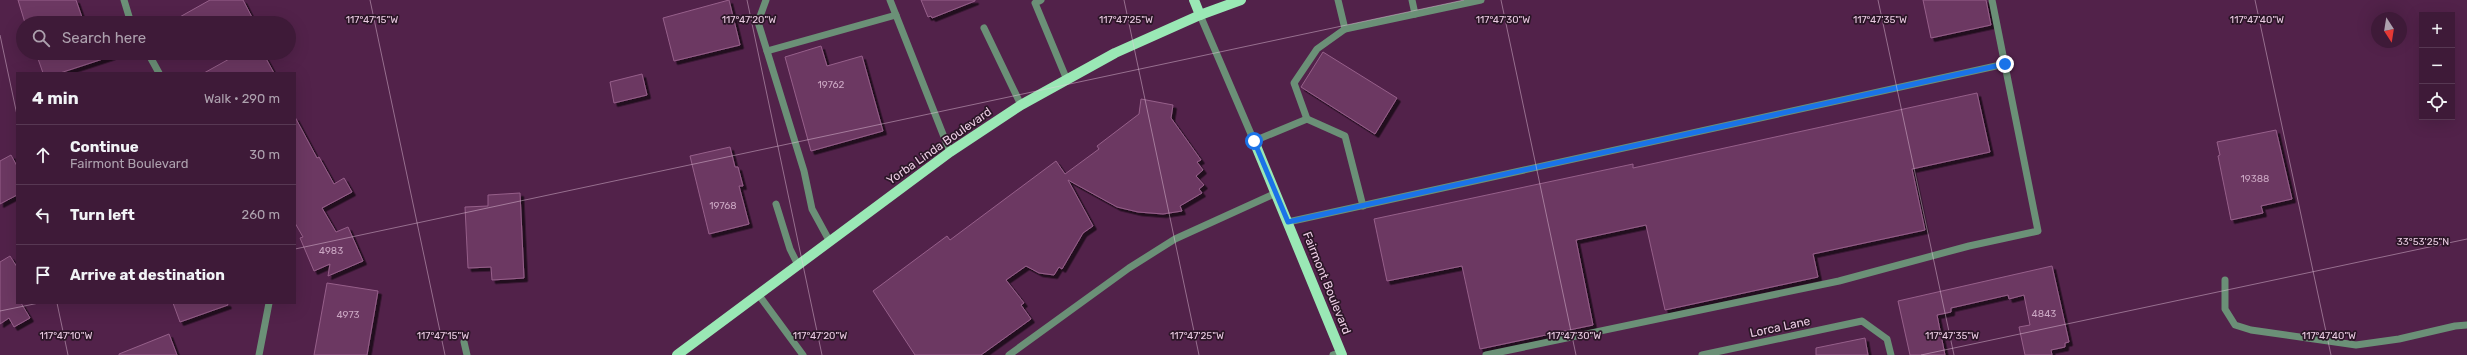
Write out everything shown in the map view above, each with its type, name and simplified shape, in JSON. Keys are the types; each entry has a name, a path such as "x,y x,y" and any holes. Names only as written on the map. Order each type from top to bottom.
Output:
{"main road":[{"name":"Fairmont Boulevard","path":"1194,0 1200,15"},
{"name":"Yorba Linda Boulevard","path":"677,355 950,152 1021,105 1115,53 1200,15 1241,0"},
{"name":"Fairmont Boulevard","path":"1254,141 1288,222 1339,354"}],"street":[{"path":"124,0 129,16"},
{"path":"766,0 758,22 804,171 812,209 830,242"},
{"path":"890,0 950,152"},
{"path":"1041,0 1035,3 1067,80"},
{"path":"1338,0 1346,29"},
{"path":"1412,0 1415,14"},
{"path":"1363,206 1344,136 1307,119 1294,83 1317,49 1346,29 1481,0"},
{"path":"1486,355 1839,281 1969,246 2038,231 1992,0"},
{"path":"767,50 896,15"},
{"name":"Fairmont Boulevard","path":"1200,15 1254,141"},
{"path":"984,28 1021,105"},
{"path":"152,60 158,72"},
{"path":"1288,222 2005,64"},
{"path":"1254,141 1307,119"},
{"path":"1009,355 1129,268 1175,239 1276,193"},
{"path":"776,204 790,249 798,265"},
{"path":"2225,280 2225,310 2235,325 2251,330 2356,346 2467,325"},
{"path":"758,294 803,355"},
{"path":"259,355 269,304"},
{"name":"Lorca Lane","path":"1702,355 1862,321 1887,339 1891,355"},
{"path":"464,342 467,355"}],"building":[{"path":"18,0 76,0 82,16 23,16"},
{"path":"210,0 243,0 251,16 181,16"},
{"path":"729,0 740,45 674,61 663,18"},
{"path":"921,0 975,1 932,18 931,16 928,17"},
{"path":"1923,0 1986,0 1991,25 1931,38"},
{"path":"821,46 827,66 862,56 883,131 811,151 785,57"},
{"path":"1323,52 1397,98 1375,134 1301,87"},
{"path":"38,60 100,60 63,72 43,72"},
{"path":"227,60 267,60 273,72 206,72"},
{"path":"642,74 647,95 614,103 610,82"},
{"path":"1977,93 1990,152 1912,169 1925,230 1813,254 1818,277 1665,310 1646,225 1576,240 1593,325 1480,349 1462,266 1387,281 1374,219 1633,164 1633,168"},
{"path":"1141,99 1173,105 1171,118 1201,160 1197,162 1203,170 1196,176 1204,185 1199,189 1202,193 1180,206 1182,211 1163,214 1138,212 1117,207 1068,180 1093,226 1083,233 1062,269 1059,267 1054,275 1039,273 1026,266 1006,280 1024,303 1021,305 1031,319 981,355 915,355 873,291 947,236 950,240 1056,161 1065,174 1099,149 1097,146 1139,114"},
{"path":"296,119 317,158 319,157 334,184 344,178 352,192 322,208 336,232 348,227 363,261 328,276 330,264 314,271 300,238 303,237 296,225"},
{"path":"2276,130 2292,199 2261,206 2263,213 2231,220 2218,156 2220,155 2217,142"},
{"path":"730,147 735,167 738,167 743,186 739,186 749,224 709,234 690,156"},
{"path":"11,155 16,164 16,196 0,204 0,161"},
{"path":"520,193 524,278 492,280 491,267 468,268 465,207 488,206 488,195"},
{"path":"10,256 16,265 16,304 22,304 30,318 14,327 9,318 0,324 0,262"},
{"path":"2052,266 2069,342 2065,343 2065,347 2051,350 2052,355 2025,355 2019,327 2030,325 2024,295 2009,299 2008,295 1951,308 1951,312 1937,315 1945,355 1910,355 1898,301"},
{"path":"327,283 378,291 367,355 314,355"},
{"path":"173,304 228,305 180,322"},
{"path":"169,334 177,355 119,355 119,354"},
{"path":"1865,338 1868,355 1816,355 1816,348"}],"route":[{"path":"1254,141 1288,222 2005,64"}]}
